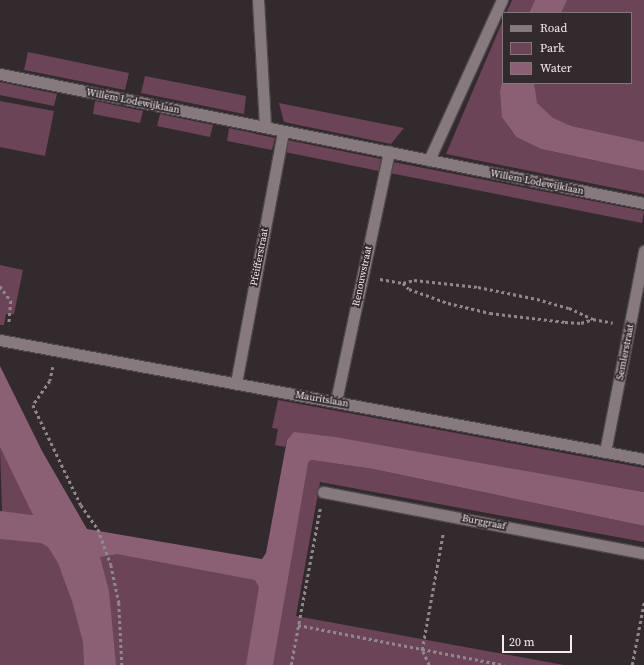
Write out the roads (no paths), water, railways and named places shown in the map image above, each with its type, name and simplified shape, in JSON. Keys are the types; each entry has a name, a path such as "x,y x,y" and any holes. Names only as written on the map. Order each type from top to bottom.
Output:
{"street":[{"path":"258,0 265,127"},
{"path":"429,160 502,0"},
{"name":"Willem Lodewijklaan","path":"0,74 644,203"},
{"name":"Pfeifferstraat","path":"236,383 283,131"},
{"name":"Renouwstraat","path":"336,401 389,152"},
{"name":"Semlerstraat","path":"605,452 644,251"},
{"name":"Mauritslaan","path":"4,341 644,459"},
{"name":"Burggraaf","path":"323,492 644,552"}],"water":[{"path":"535,0 567,0 561,12 529,12"},
{"path":"502,81 502,84 534,84 537,103 553,118 571,126 644,142 644,171 541,149 516,137 502,117 500,91"},
{"path":"0,366 42,451 87,529 262,559 266,553 287,440 294,432 335,437 644,492 644,526 373,469 311,460 308,463 273,665 246,665 259,587 255,580 117,554 100,557 109,591 116,665 84,665 83,642 72,601 58,563 48,547 41,543 0,539 0,511 33,515 0,447"}]}
